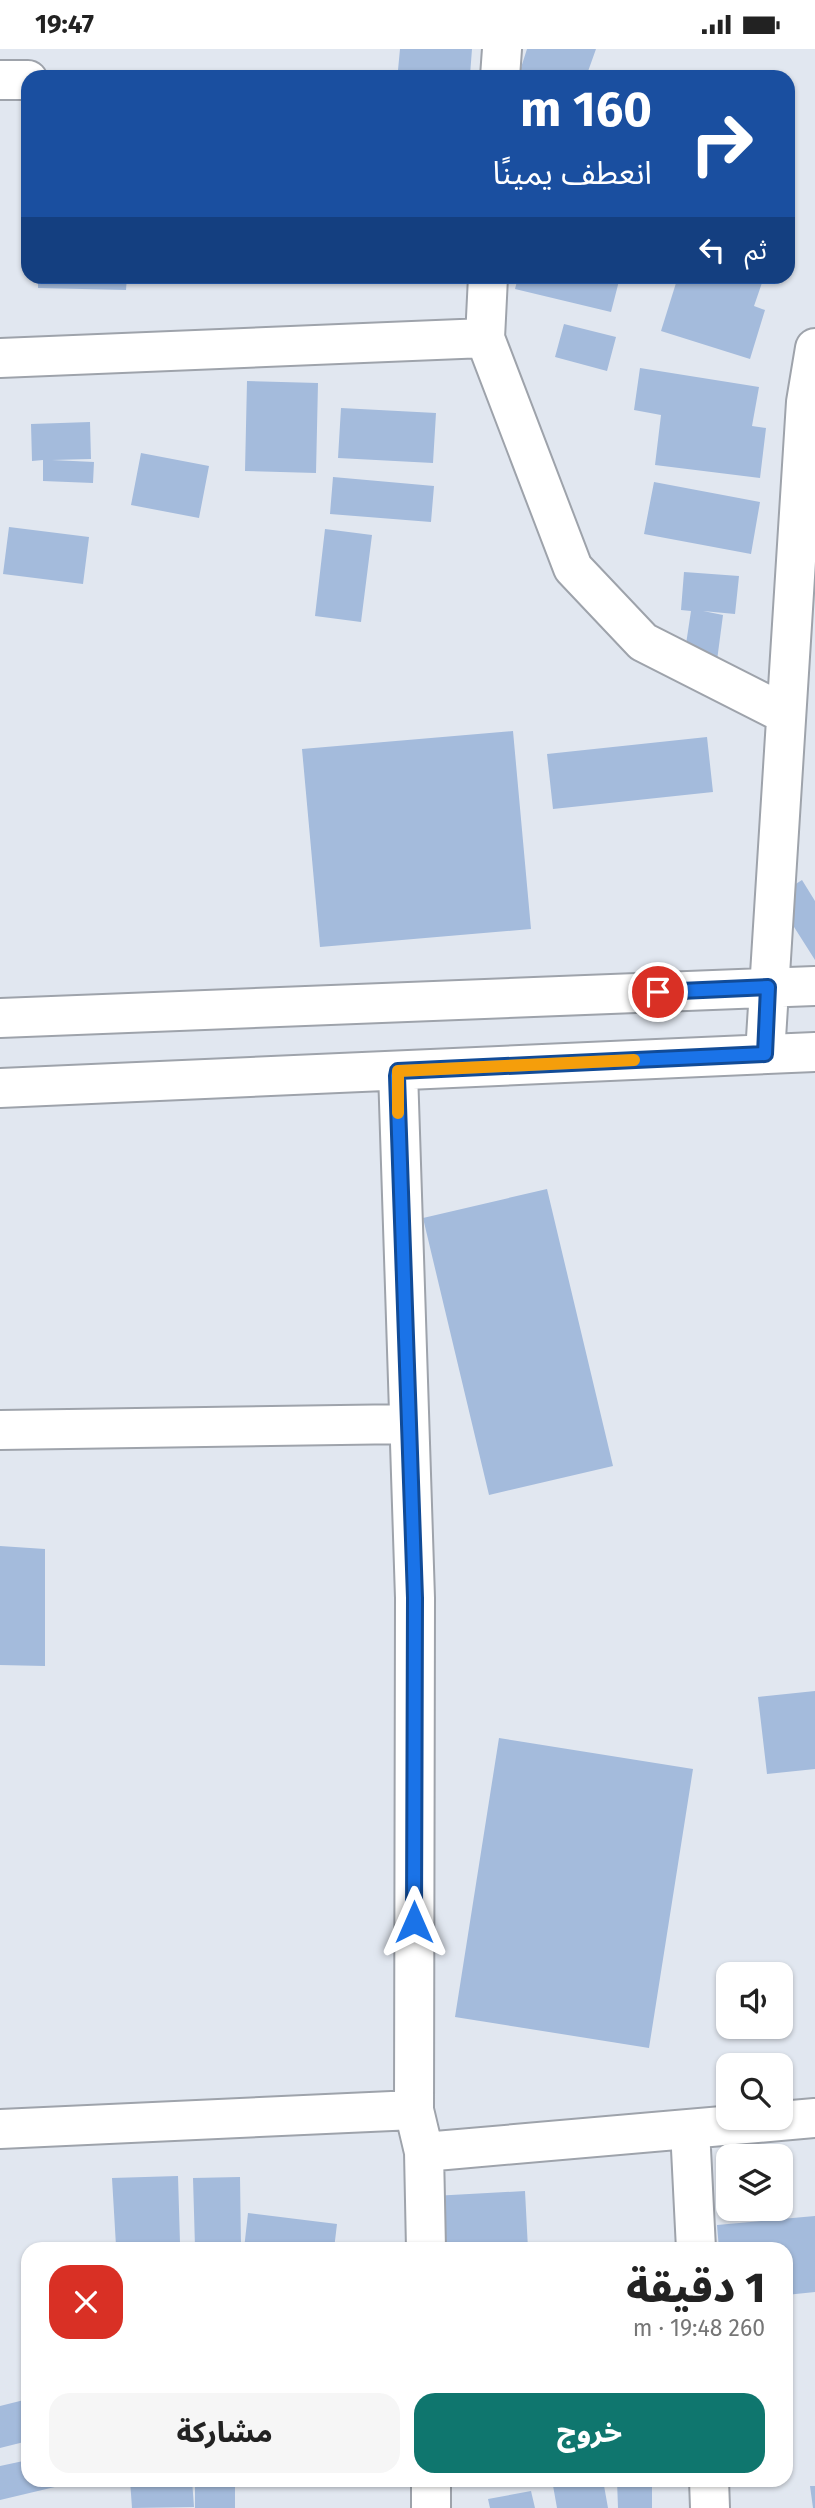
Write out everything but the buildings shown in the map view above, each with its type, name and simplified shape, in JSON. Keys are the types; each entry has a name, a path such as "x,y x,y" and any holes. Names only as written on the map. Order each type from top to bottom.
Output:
{"street":[{"path":"500,70 502,49"},
{"path":"0,80 21,80"},
{"path":"488,284 485,338 573,568 643,642 785,714"},
{"path":"0,358 485,338"},
{"path":"765,1054 806,402 815,348"},
{"path":"0,1018 815,985"},
{"path":"0,1088 815,1052"},
{"path":"398,1071 415,1598 414,2111 424,2152 426,2242"},
{"path":"0,1430 409,1424"},
{"path":"0,2129 414,2111"},
{"path":"424,2152 815,2118"},
{"path":"690,2129 696,2242"},
{"path":"431,2487 431,2508"},
{"path":"709,2487 710,2508"}],"slow traffic":[{"path":"398,1113 398,1071 634,1060"}],"route":[{"path":"414,1922 415,1598 398,1071 765,1054 768,987 658,992"}]}
